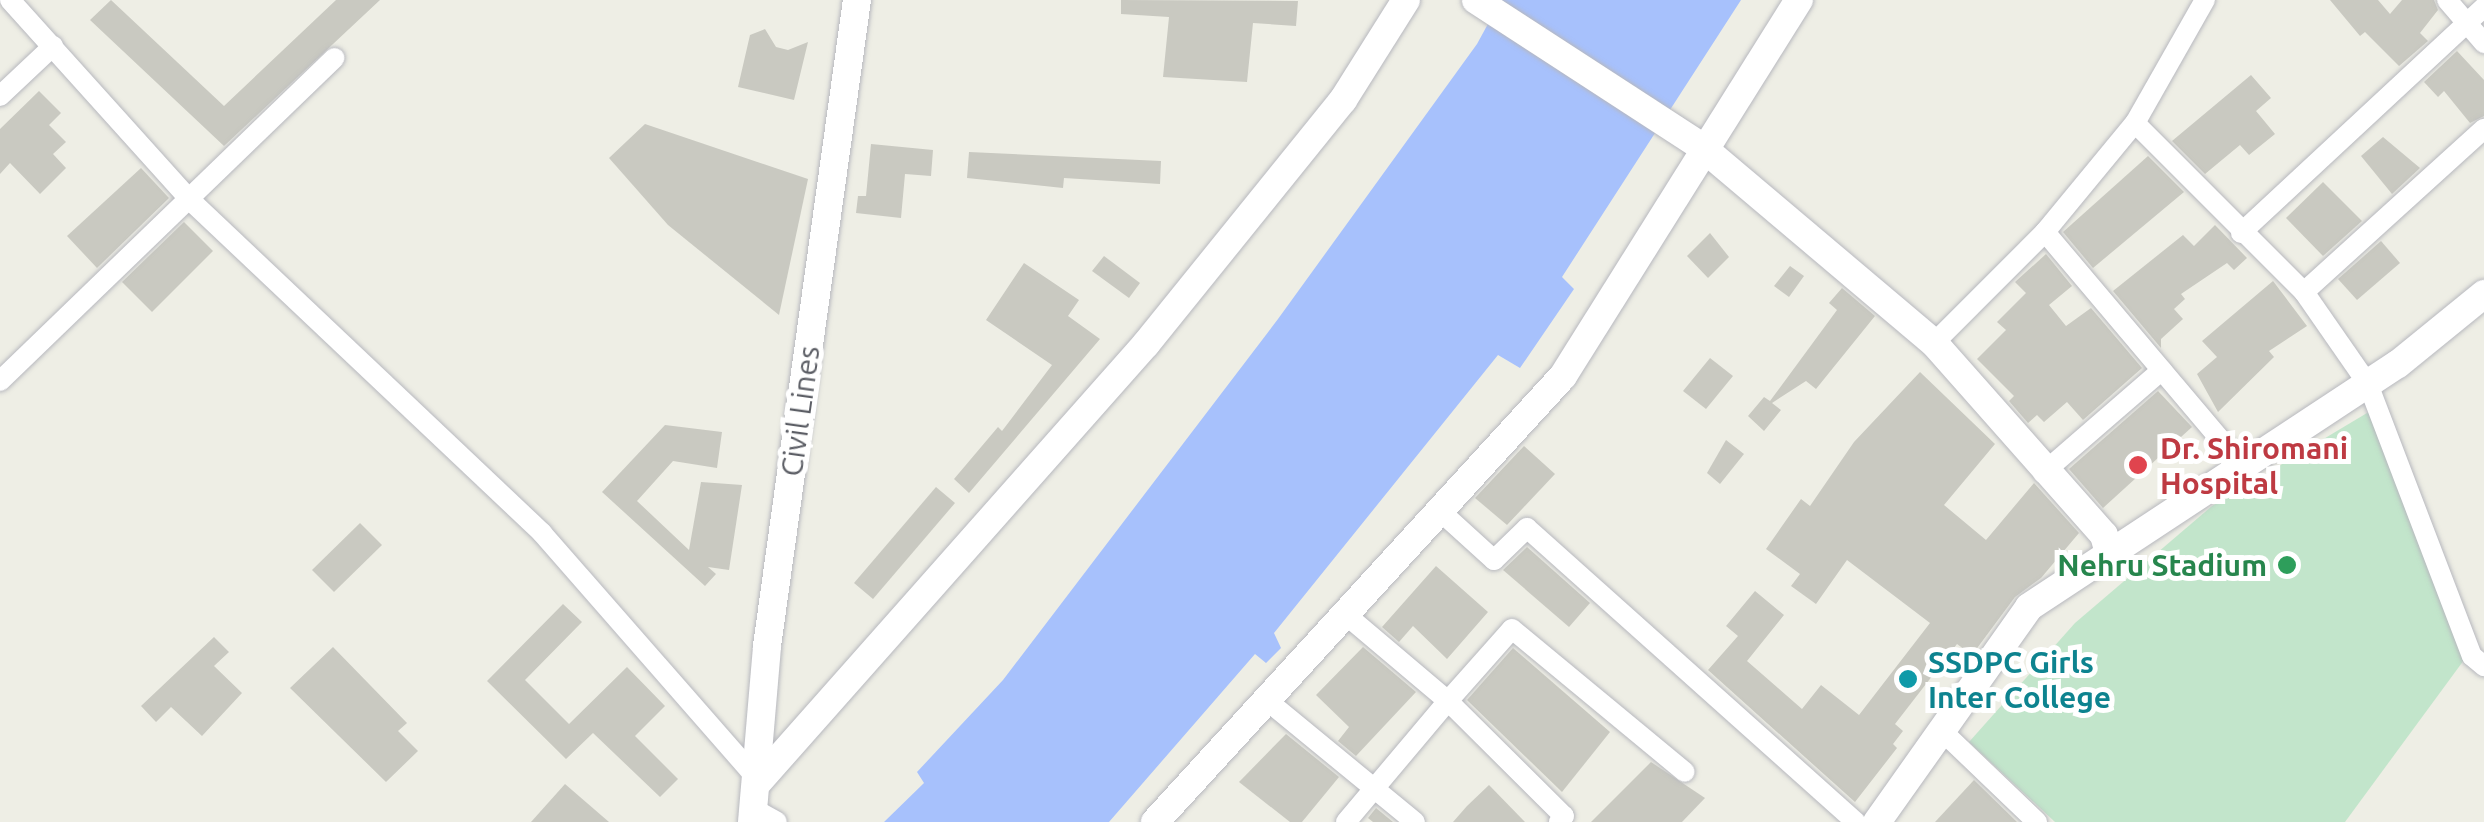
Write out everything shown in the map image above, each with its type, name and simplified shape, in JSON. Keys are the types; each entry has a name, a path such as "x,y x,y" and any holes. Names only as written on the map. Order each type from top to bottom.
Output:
{"street":[{"path":"10,0 190,199 542,533 759,781 1146,344 1343,100 1406,0"},
{"name":"Civil Lines","path":"761,818 759,781 767,646 858,0"},
{"path":"1476,0 1702,147 1934,343 2043,473 2104,535 2109,554"},
{"path":"1155,822 1563,376 1702,147 1799,0"},
{"path":"1934,343 2044,232 2135,123 2205,0"},
{"path":"2447,0 2484,43"},
{"path":"2240,233 2484,6"},
{"path":"0,96 52,46"},
{"path":"0,382 334,58"},
{"path":"2135,123 2240,233 2304,292 2368,384 2472,656 2484,666"},
{"path":"2304,292 2484,129"},
{"path":"2044,232 2243,466"},
{"path":"1878,822 2029,607 2368,384 2484,294"},
{"path":"2043,473 2162,370"},
{"path":"1440,511 1494,560 1527,528 1856,822"},
{"path":"1346,614 1448,701 1564,816 1558,822"},
{"path":"1346,822 1512,629 1686,772"},
{"path":"1275,707 1416,822"},
{"path":"1941,730 2037,822"}],"green space":[{"name":"Nehru Stadium","path":"2377,407 2464,660 2345,822 2055,822 1969,742 2075,623 2212,506"}],"water":[{"path":"1501,0 1741,0 1562,277 1574,289 1520,368 1498,355 1274,633 1281,648 1266,663 1255,654 1109,822 884,822 924,783 917,772 1003,680 1278,319 1477,44"}],"building":[{"path":"111,0 224,106 336,0 380,0 224,146 90,20"},
{"path":"1121,0 1298,1 1296,26 1253,23 1247,82 1163,77 1169,17 1121,14"},
{"path":"2330,0 2378,0 2390,14 2402,0 2434,0 2438,10 2420,33 2428,41 2399,66 2365,32 2360,36"},
{"path":"765,29 776,47 788,50 808,42 794,100 738,87 750,35"},
{"path":"2457,51 2484,80 2484,116 2470,123 2444,91 2438,97 2424,82"},
{"path":"2251,75 2271,98 2256,111 2275,134 2249,155 2240,145 2205,174 2172,141"},
{"path":"39,91 61,113 49,125 66,142 53,154 66,168 40,194 10,163 0,174 0,129"},
{"path":"645,124 808,179 779,315 668,225 609,158"},
{"path":"2383,137 2420,168 2392,194 2361,156"},
{"path":"871,144 933,150 931,176 905,174 901,218 856,213 858,196 866,196"},
{"path":"969,152 1161,161 1160,184 1064,178 1063,188 967,178"},
{"path":"2148,156 2184,192 2093,268 2063,232"},
{"path":"141,168 169,198 97,268 67,236"},
{"path":"2323,182 2362,221 2323,256 2286,218"},
{"path":"184,222 213,251 152,312 122,282"},
{"path":"2215,225 2247,258 2234,270 2227,263 2181,294 2185,299 2174,309 2183,319 2161,339 2161,348 2113,291 2183,235 2194,246"},
{"path":"1710,233 1729,257 1708,278 1687,256"},
{"path":"2381,241 2400,263 2357,300 2338,279"},
{"path":"2046,254 2072,286 2049,305 2066,326 2091,308 2142,368 2083,420 2067,402 2044,422 2037,415 2028,423 2009,401 2014,396 1977,359 2006,330 1997,322 2026,293 2015,282"},
{"path":"1104,256 1140,283 1129,298 1092,271"},
{"path":"1024,263 1079,300 1068,316 1100,339 969,493 954,479 998,427 1002,431 1052,365 986,320"},
{"path":"1790,266 1804,276 1789,297 1774,286"},
{"path":"2273,281 2307,326 2269,351 2274,357 2218,412 2197,374 2217,357 2202,341"},
{"path":"1842,288 1875,316 1816,389 1806,381 1772,403 1781,410 1764,431 1748,416 1764,397 1770,401 1837,310 1829,303"},
{"path":"1710,358 1733,376 1706,409 1683,391"},
{"path":"1920,372 1995,444 1944,505 1986,540 2034,483 2079,533 2041,578 2015,597 1972,655 1957,644 1895,724 1903,731 1893,744 1897,748 1855,802 1708,670 1738,636 1726,626 1755,591 1784,615 1747,661 1802,709 1821,685 1859,715 1930,623 1847,560 1816,604 1791,586 1800,574 1766,549 1801,499 1810,506 1854,442"},
{"path":"2158,391 2192,427 2103,508 2069,469"},
{"path":"665,425 722,432 717,468 673,461 637,501 689,550 701,482 742,485 729,570 708,567 716,574 705,586 602,492"},
{"path":"1726,440 1744,454 1720,484 1707,473"},
{"path":"1524,446 1555,474 1507,525 1475,498"},
{"path":"936,487 955,503 873,599 854,583"},
{"path":"360,523 382,545 334,592 312,570"},
{"path":"1527,547 1590,603 1569,627 1503,570"},
{"path":"1436,566 1488,612 1447,659 1413,626 1399,642 1382,627"},
{"path":"563,604 582,622 525,680 569,724 627,667 665,706 635,736 678,779 660,797 593,733 566,759 487,681"},
{"path":"214,637 229,652 214,666 242,693 202,736 171,707 156,722 141,706"},
{"path":"333,647 407,723 398,731 418,751 386,782 290,688"},
{"path":"1363,647 1416,692 1356,756 1338,741 1349,727 1316,695"},
{"path":"1513,648 1610,732 1562,792 1467,700"},
{"path":"1286,734 1339,777 1302,822 1290,822 1239,782"},
{"path":"1651,762 1705,798 1682,822 1591,822"},
{"path":"1974,780 2017,822 1935,822"},
{"path":"565,784 609,822 531,822"},
{"path":"1489,785 1525,822 1453,822 1467,806"},
{"path":"1376,808 1393,822 1373,822 1368,818"}],"place":[{"name":"Dr. Shiromani Hospital","path":"2138,465"},
{"name":"Nehru Stadium","path":"2287,565"},
{"name":"SSDPC Girls Inter College","path":"1908,679"}]}
